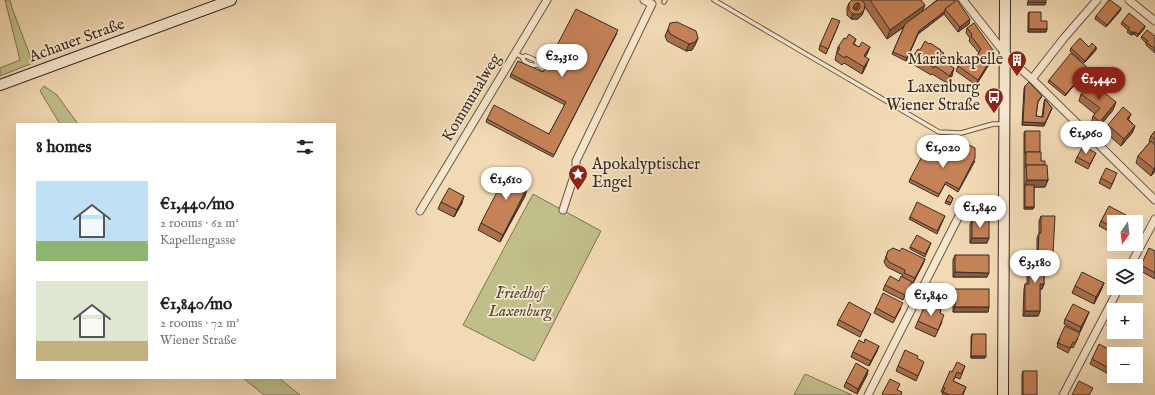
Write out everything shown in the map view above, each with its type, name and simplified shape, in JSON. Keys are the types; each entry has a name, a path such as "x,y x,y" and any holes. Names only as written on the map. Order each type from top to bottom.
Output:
{"main road":[{"name":"Achauer Straße","path":"0,85 231,0"},
{"path":"1003,395 1004,0"}],"street":[{"name":"Kommunalweg","path":"420,211 547,0"},
{"path":"563,210 576,170 576,161 652,4 644,0"},
{"path":"963,0 1015,64 1154,196"},
{"path":"1032,79 1064,38 1097,0"},
{"path":"1129,0 1155,21"},
{"path":"868,395 964,206 1003,206"},
{"path":"1134,259 1155,218"},
{"path":"1063,395 1115,295"}],"lane":[{"path":"714,0 939,132 961,133 993,124 1004,124"},
{"path":"515,53 522,57 526,56 534,60 536,65 543,69"}],"green space":[{"path":"5,0 10,0 33,63 0,76 0,68 20,60"},
{"path":"44,86 57,95 77,123 59,123 40,91"},
{"name":"Friedhof Laxenburg","path":"533,194 601,231 534,361 463,325"},
{"path":"805,374 852,395 794,395"},
{"path":"244,379 280,379 300,395 264,395"}],"building":[{"path":"852,0 861,0 865,4 864,10 860,14 853,14 849,10 849,3","holes":["859,3 860,8 855,10 853,8 854,5"]},
{"path":"870,0 921,0 925,5 890,30"},
{"path":"938,0 954,0 955,2 919,31 907,58 893,52 905,24"},
{"path":"957,0 970,19 960,27 945,9"},
{"path":"1028,0 1046,0 1046,2 1028,2"},
{"path":"1109,0 1121,8 1107,25 1096,16"},
{"path":"576,9 618,30 554,155 487,119 494,105 549,134 566,102 511,74 518,61 543,72"},
{"path":"1029,12 1041,12 1041,21 1047,21 1047,29 1029,29"},
{"path":"1129,13 1145,26 1138,34 1128,30 1130,28 1122,22"},
{"path":"832,18 840,21 828,49 820,45"},
{"path":"677,22 696,31 698,38 695,42 689,44 670,34 668,29 670,23"},
{"path":"974,23 995,53 978,80 958,66 963,57 973,63 981,49 967,28"},
{"path":"1147,30 1155,36 1155,49 1146,42 1148,41 1142,36"},
{"path":"849,34 856,39 853,44 859,47 862,42 870,47 864,56 869,59 864,67 846,56 845,58 837,53 840,48 838,47 844,38 846,39"},
{"path":"1080,38 1089,47 1092,43 1096,47 1085,61 1071,48"},
{"path":"925,41 944,53 940,60 954,68 950,76 914,55 918,49 920,50"},
{"path":"1071,53 1088,68 1066,94 1049,80"},
{"path":"1029,82 1042,96 1038,101 1036,116 1043,117 1045,99 1052,108 1045,123 1023,122 1025,86"},
{"path":"1091,82 1116,102 1100,122 1093,116 1100,108 1081,94"},
{"path":"1123,107 1131,114 1127,119 1135,126 1124,139 1108,125"},
{"path":"1025,131 1040,131 1040,152 1026,152 1025,154"},
{"path":"1155,131 1155,140 1151,136"},
{"path":"1151,141 1155,145 1154,169 1138,156"},
{"path":"928,145 957,160 962,150 969,145 975,148 975,158 959,189 946,182 939,194 910,179"},
{"path":"1083,146 1096,153 1090,164 1077,157"},
{"path":"1026,152 1041,152 1041,161 1045,161 1045,165 1026,165"},
{"path":"1026,165 1047,165 1048,180 1027,180"},
{"path":"510,167 530,178 525,187 527,188 503,235 481,223"},
{"path":"1106,168 1117,173 1112,184 1101,178"},
{"path":"1025,185 1034,185 1034,207 1025,207"},
{"path":"449,188 464,196 457,210 441,202"},
{"path":"949,195 953,198 951,203 946,201"},
{"path":"917,202 945,216 937,231 910,217"},
{"path":"1109,206 1126,215 1107,215 1107,224 1101,221"},
{"path":"1041,216 1055,216 1053,254 1038,254 1039,233 1041,233"},
{"path":"972,220 989,220 989,238 972,238"},
{"path":"917,235 931,243 925,254 910,247"},
{"path":"893,248 900,251 902,248 925,259 915,278 904,273 905,270 889,262 886,257 888,251"},
{"path":"1149,248 1155,251 1155,273 1143,266 1143,261"},
{"path":"955,255 989,255 989,273 955,272"},
{"path":"1044,257 1044,284 1040,284 1040,311 1025,311 1025,284 1029,284 1029,258"},
{"path":"1082,272 1104,283 1096,297 1075,286"},
{"path":"890,276 899,281 901,276 912,282 905,295 885,285"},
{"path":"955,289 989,289 989,307 955,307"},
{"path":"883,293 903,303 895,318 876,308"},
{"path":"849,302 871,314 862,332 839,320"},
{"path":"926,303 941,310 940,313 944,315 938,330 918,321"},
{"path":"1073,304 1089,312 1081,327 1065,319"},
{"path":"1065,326 1080,333 1075,343 1073,342 1070,348 1058,343"},
{"path":"972,334 986,334 986,356 971,356"},
{"path":"865,339 879,346 871,361 853,352 859,340 864,343"},
{"path":"1099,344 1107,348 1107,367 1092,359"},
{"path":"905,350 918,356 917,358 924,362 918,376 898,366"},
{"path":"957,362 965,366 961,374 957,372 953,381 966,387 962,395 948,395 943,392 945,388 943,387 950,371 952,372"},
{"path":"856,363 868,370 858,389 846,382"},
{"path":"1023,371 1037,371 1037,395 1023,395"},
{"path":"890,379 900,384 897,390 902,392 901,395 882,394"},
{"path":"1079,381 1093,388 1089,395 1072,395"}],"place":[{"name":"Marienkapelle","path":"1017,77"},
{"name":"Laxenburg Wiener Straße","path":"994,114"},
{"name":"Apokalyptischer Engel","path":"578,191"}]}
